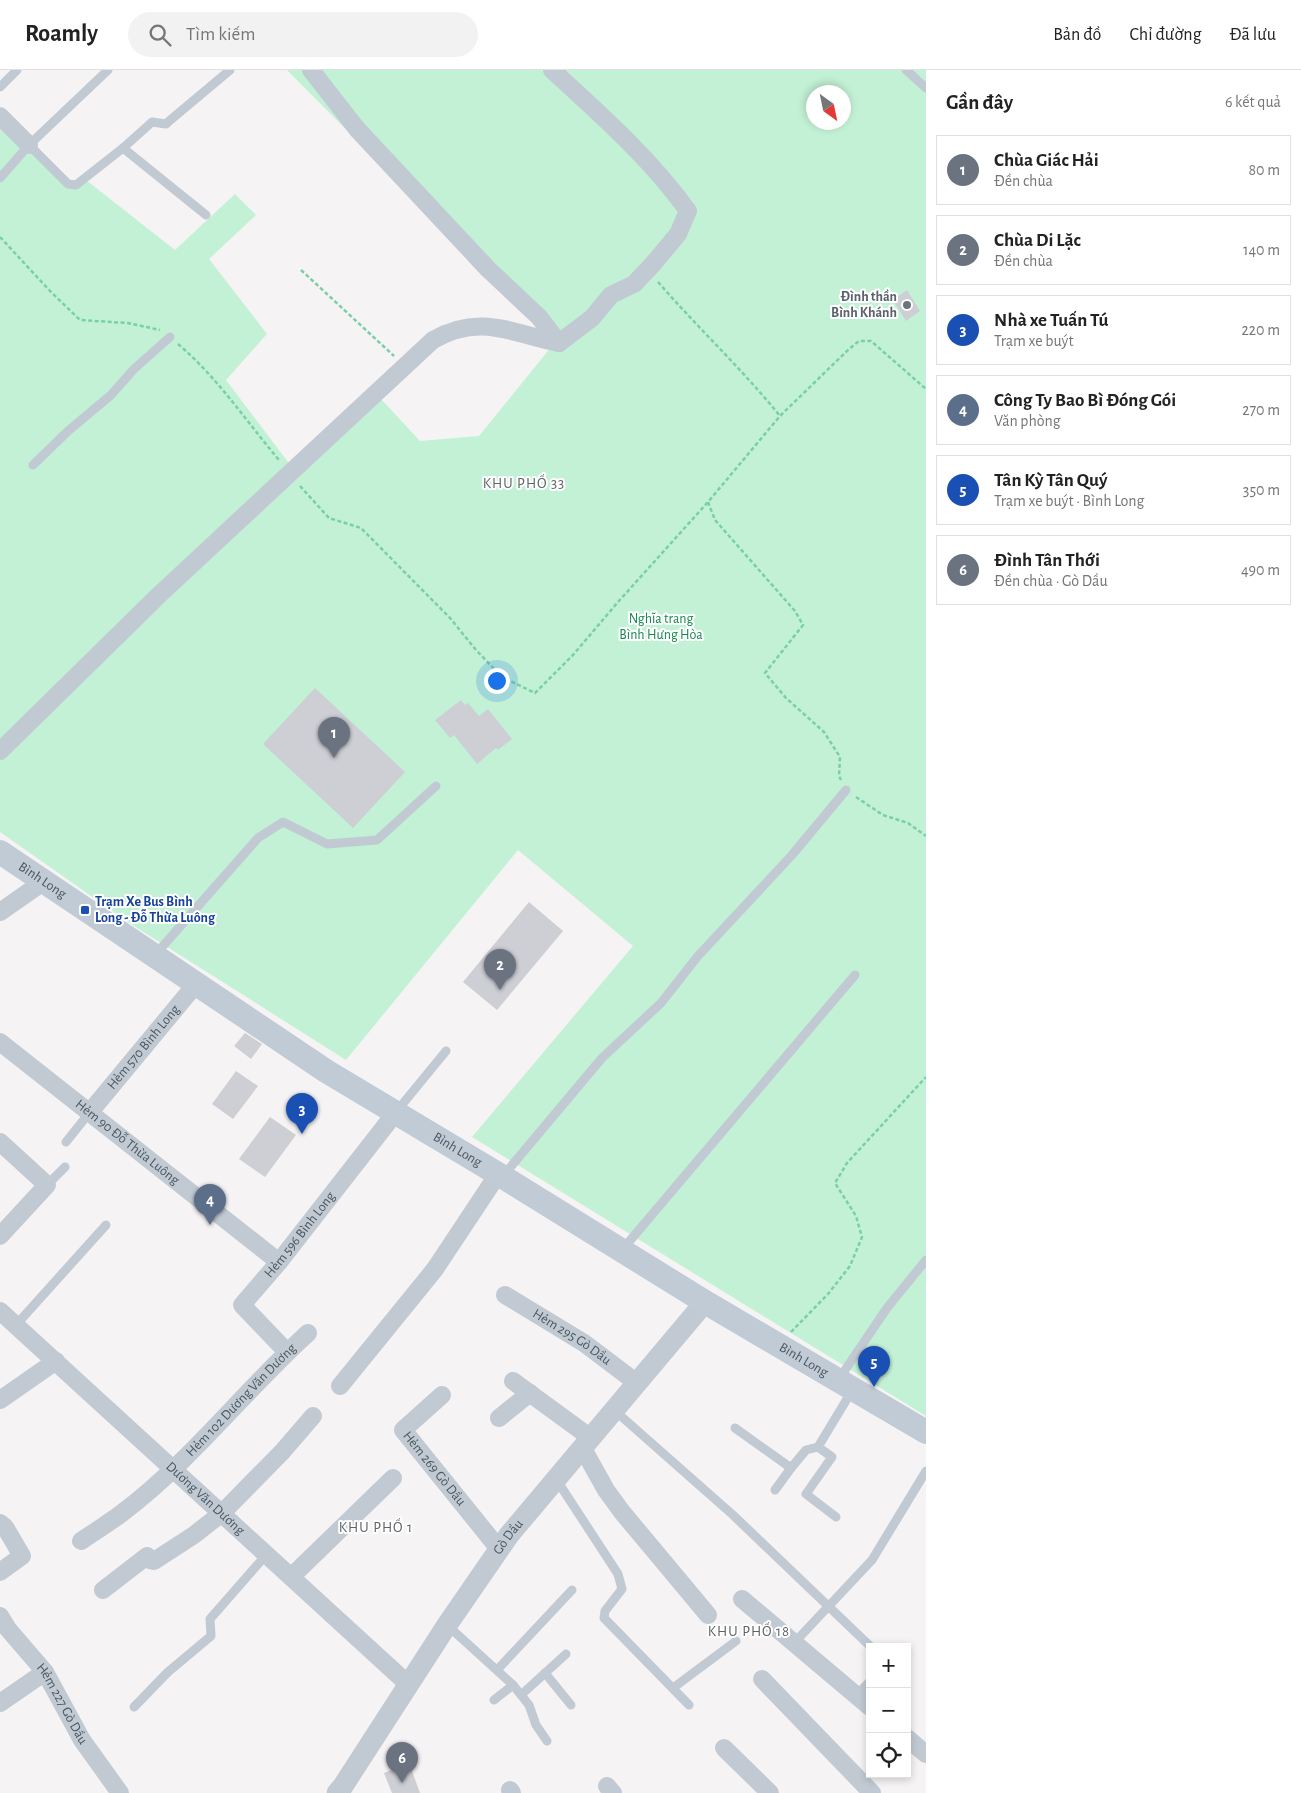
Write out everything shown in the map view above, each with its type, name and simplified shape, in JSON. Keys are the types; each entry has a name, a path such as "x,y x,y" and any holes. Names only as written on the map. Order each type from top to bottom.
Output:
{"main road":[{"name":"Bình Long","path":"0,852 326,1071 705,1302 926,1432"}],"street":[{"path":"310,70 357,129 488,269 539,317 559,343"},
{"path":"0,750 159,595 433,340 461,328 482,325 559,343 592,318 612,295 634,284 678,234 688,211 672,188 608,122 552,70"},
{"path":"0,116 29,145"},
{"path":"0,912 43,882"},
{"name":"Hẻm 570 Bình Long","path":"90,1112 196,984"},
{"name":"Hẻm 90 Đỗ Thừa Luông","path":"0,1042 279,1262"},
{"name":"Hẻm 596 Bình Long","path":"287,1352 242,1306 279,1262 396,1112"},
{"path":"0,1142 47,1185 0,1236"},
{"path":"340,1386 435,1269 500,1176"},
{"name":"Hẻm 295 Gò Dầu","path":"505,1295 584,1342 637,1383"},
{"name":"Gò Dầu","path":"343,1791 447,1625 508,1535 705,1302"},
{"name":"Dương Văn Dương","path":"0,1311 409,1685"},
{"name":"Hẻm 102 Dương Văn Dương","path":"81,1540 122,1514 173,1468 308,1333"},
{"path":"0,1400 56,1361"},
{"path":"513,1381 530,1393 586,1443 606,1490 708,1615"},
{"path":"499,1418 530,1393"},
{"name":"Hẻm 269 Gò Dầu","path":"442,1395 403,1430 499,1549"},
{"path":"103,1590 147,1556 150,1560 154,1561 194,1535 222,1513 282,1452 313,1416"},
{"path":"291,1578 393,1478"},
{"path":"0,1523 5,1527 22,1556 0,1572"},
{"path":"742,1599 863,1702"},
{"name":"Hẻm 227 Gò Dầu","path":"3,1626 45,1672 82,1740 120,1793"},
{"path":"0,1703 45,1672"},
{"path":"762,1679 872,1793"},
{"path":"911,1741 926,1754"},
{"path":"724,1748 770,1793"}],"lane":[{"path":"0,87 16,70"},
{"path":"0,178 29,145 108,70"},
{"path":"29,145 68,184 79,184 152,122 168,122 230,70"},
{"path":"906,70 926,88"},
{"path":"123,148 206,215"},
{"path":"32,465 68,431 111,395 134,369 170,337"},
{"path":"154,956 258,838 283,822 327,844 377,840 436,786"},
{"path":"500,1176 602,1058 661,1003 698,956 792,856 846,790"},
{"path":"621,1251 855,975"},
{"path":"396,1112 446,1051"},
{"path":"66,1142 90,1112"},
{"path":"47,1185 65,1167"},
{"path":"16,1325 106,1225"},
{"path":"818,1447 846,1385 887,1308 926,1260"},
{"path":"614,1410 733,1516 867,1643"},
{"path":"735,1428 791,1468"},
{"path":"775,1490 806,1450 818,1447 832,1456 806,1494 836,1517"},
{"path":"794,1643 872,1560 926,1471"},
{"path":"556,1479 618,1574 622,1589 605,1611 604,1618 689,1705"},
{"path":"134,1707 168,1672 211,1636 210,1620 266,1555"},
{"path":"497,1670 572,1590"},
{"path":"447,1625 513,1685 529,1705 536,1725 546,1741"},
{"path":"673,1688 736,1641"},
{"path":"520,1695 566,1654"},
{"path":"545,1673 571,1705"},
{"path":"494,1700 513,1685"},
{"path":"863,1702 868,1688"}],"path":[{"path":"302,270 404,365"},
{"path":"647,270 693,322 753,383 780,416"},
{"path":"290,473 329,518 361,528 450,618 476,650 502,677 535,693 573,654 708,502 780,416 859,341 871,342 926,389"},
{"path":"708,502 715,520 795,611 803,625 765,673 786,698 824,732 840,757 839,776 846,790 883,815 908,823 926,836"},
{"path":"780,1346 828,1294 850,1266 862,1237 856,1216 835,1183 847,1162 926,1077"}],"green space":[{"name":"Nghĩa trang Bình Hưng Hòa","path":"287,70 926,70 926,1416 472,1137 633,946 518,850 346,1060 134,926 0,832 0,119 67,181 86,180 175,250 235,194 256,215 209,259 267,334 226,380 294,470 381,399 420,441 479,436 556,341"}],"building":[{"name":"Đình thần Bình Khánh","path":"907,290 920,311 906,321 893,300"},
{"path":"315,688 405,772 353,828 263,744"},
{"path":"461,700 465,705 468,703 479,716 488,709 512,739 498,750 496,748 477,764 454,735 450,738 435,720"},
{"path":"529,902 563,931 497,1010 463,982"},
{"path":"245,1033 262,1044 251,1059 234,1046"},
{"path":"236,1071 258,1086 233,1119 212,1104"},
{"path":"270,1117 296,1135 265,1177 239,1159"},
{"path":"409,1763 420,1793 392,1793 384,1773"}],"place":[{"name":"Đình thần Bình Khánh","path":"907,305"},
{"name":"Chùa Giác Hải","path":"334,758"},
{"name":"Trạm Xe Bus Bình Long - Đỗ Thừa Luông","path":"85,910"},
{"name":"Chùa Di Lặc","path":"500,990"},
{"name":"Nhà xe Tuấn Tú","path":"302,1134"},
{"name":"Công Ty Bao Bì Đóng Gói","path":"210,1225"},
{"name":"Tân Kỳ Tân Quý","path":"874,1387"},
{"name":"Đình Tân Thới","path":"402,1783"}],"district":[{"name":"KHU PHỐ 33","path":"524,483"},
{"name":"KHU PHỐ 1","path":"376,1527"},
{"name":"KHU PHỐ 18","path":"749,1631"}]}
